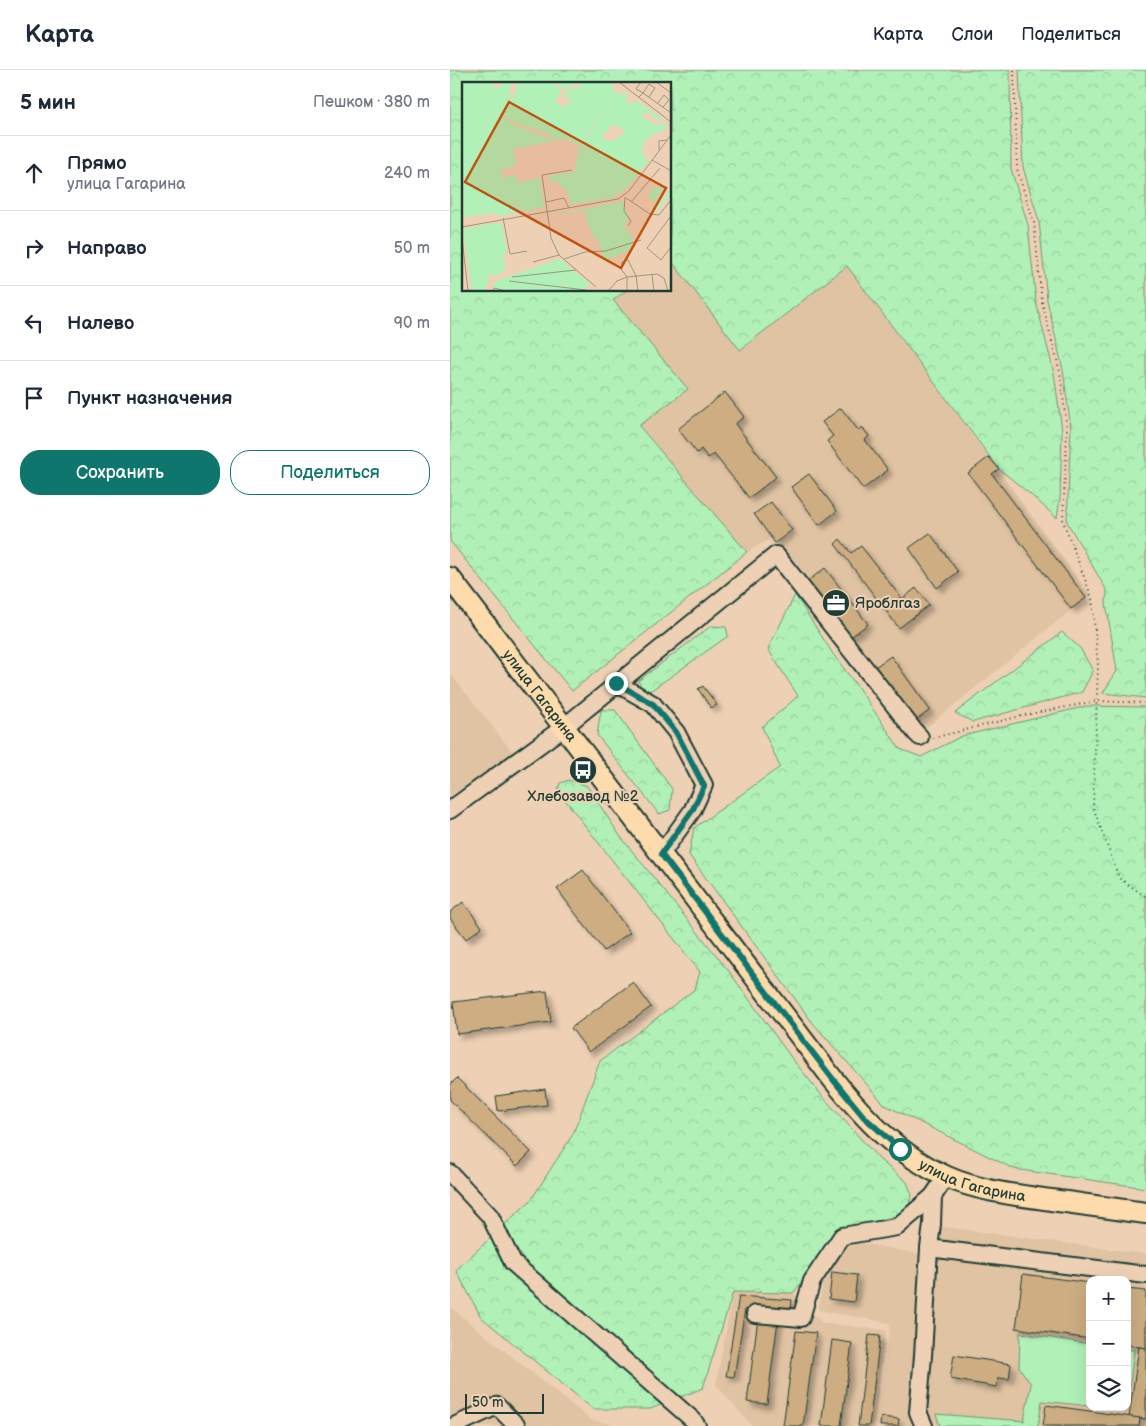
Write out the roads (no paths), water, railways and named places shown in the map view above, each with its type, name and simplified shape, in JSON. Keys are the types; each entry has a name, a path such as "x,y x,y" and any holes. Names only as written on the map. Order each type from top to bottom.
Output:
{"main road":[{"name":"улица Гагарина","path":"450,578 832,1078 864,1117 900,1149 946,1177 989,1190 1146,1213"}],"street":[{"path":"450,810 564,727 776,555 916,733 926,738"},
{"path":"616,683 653,704 676,732 704,786 692,811 661,854"},
{"path":"450,1173 490,1216 513,1263 693,1420 697,1426"},
{"path":"755,1314 801,1318 812,1281 842,1236 897,1227 933,1196 946,1177"},
{"path":"924,1426 918,1412 933,1196"},
{"path":"928,1248 1146,1275"},
{"path":"454,1426 497,1406 517,1426"}],"place":[{"name":"Яроблгаз","path":"836,603"},
{"name":"Хлебозавод №2","path":"583,770"}]}
